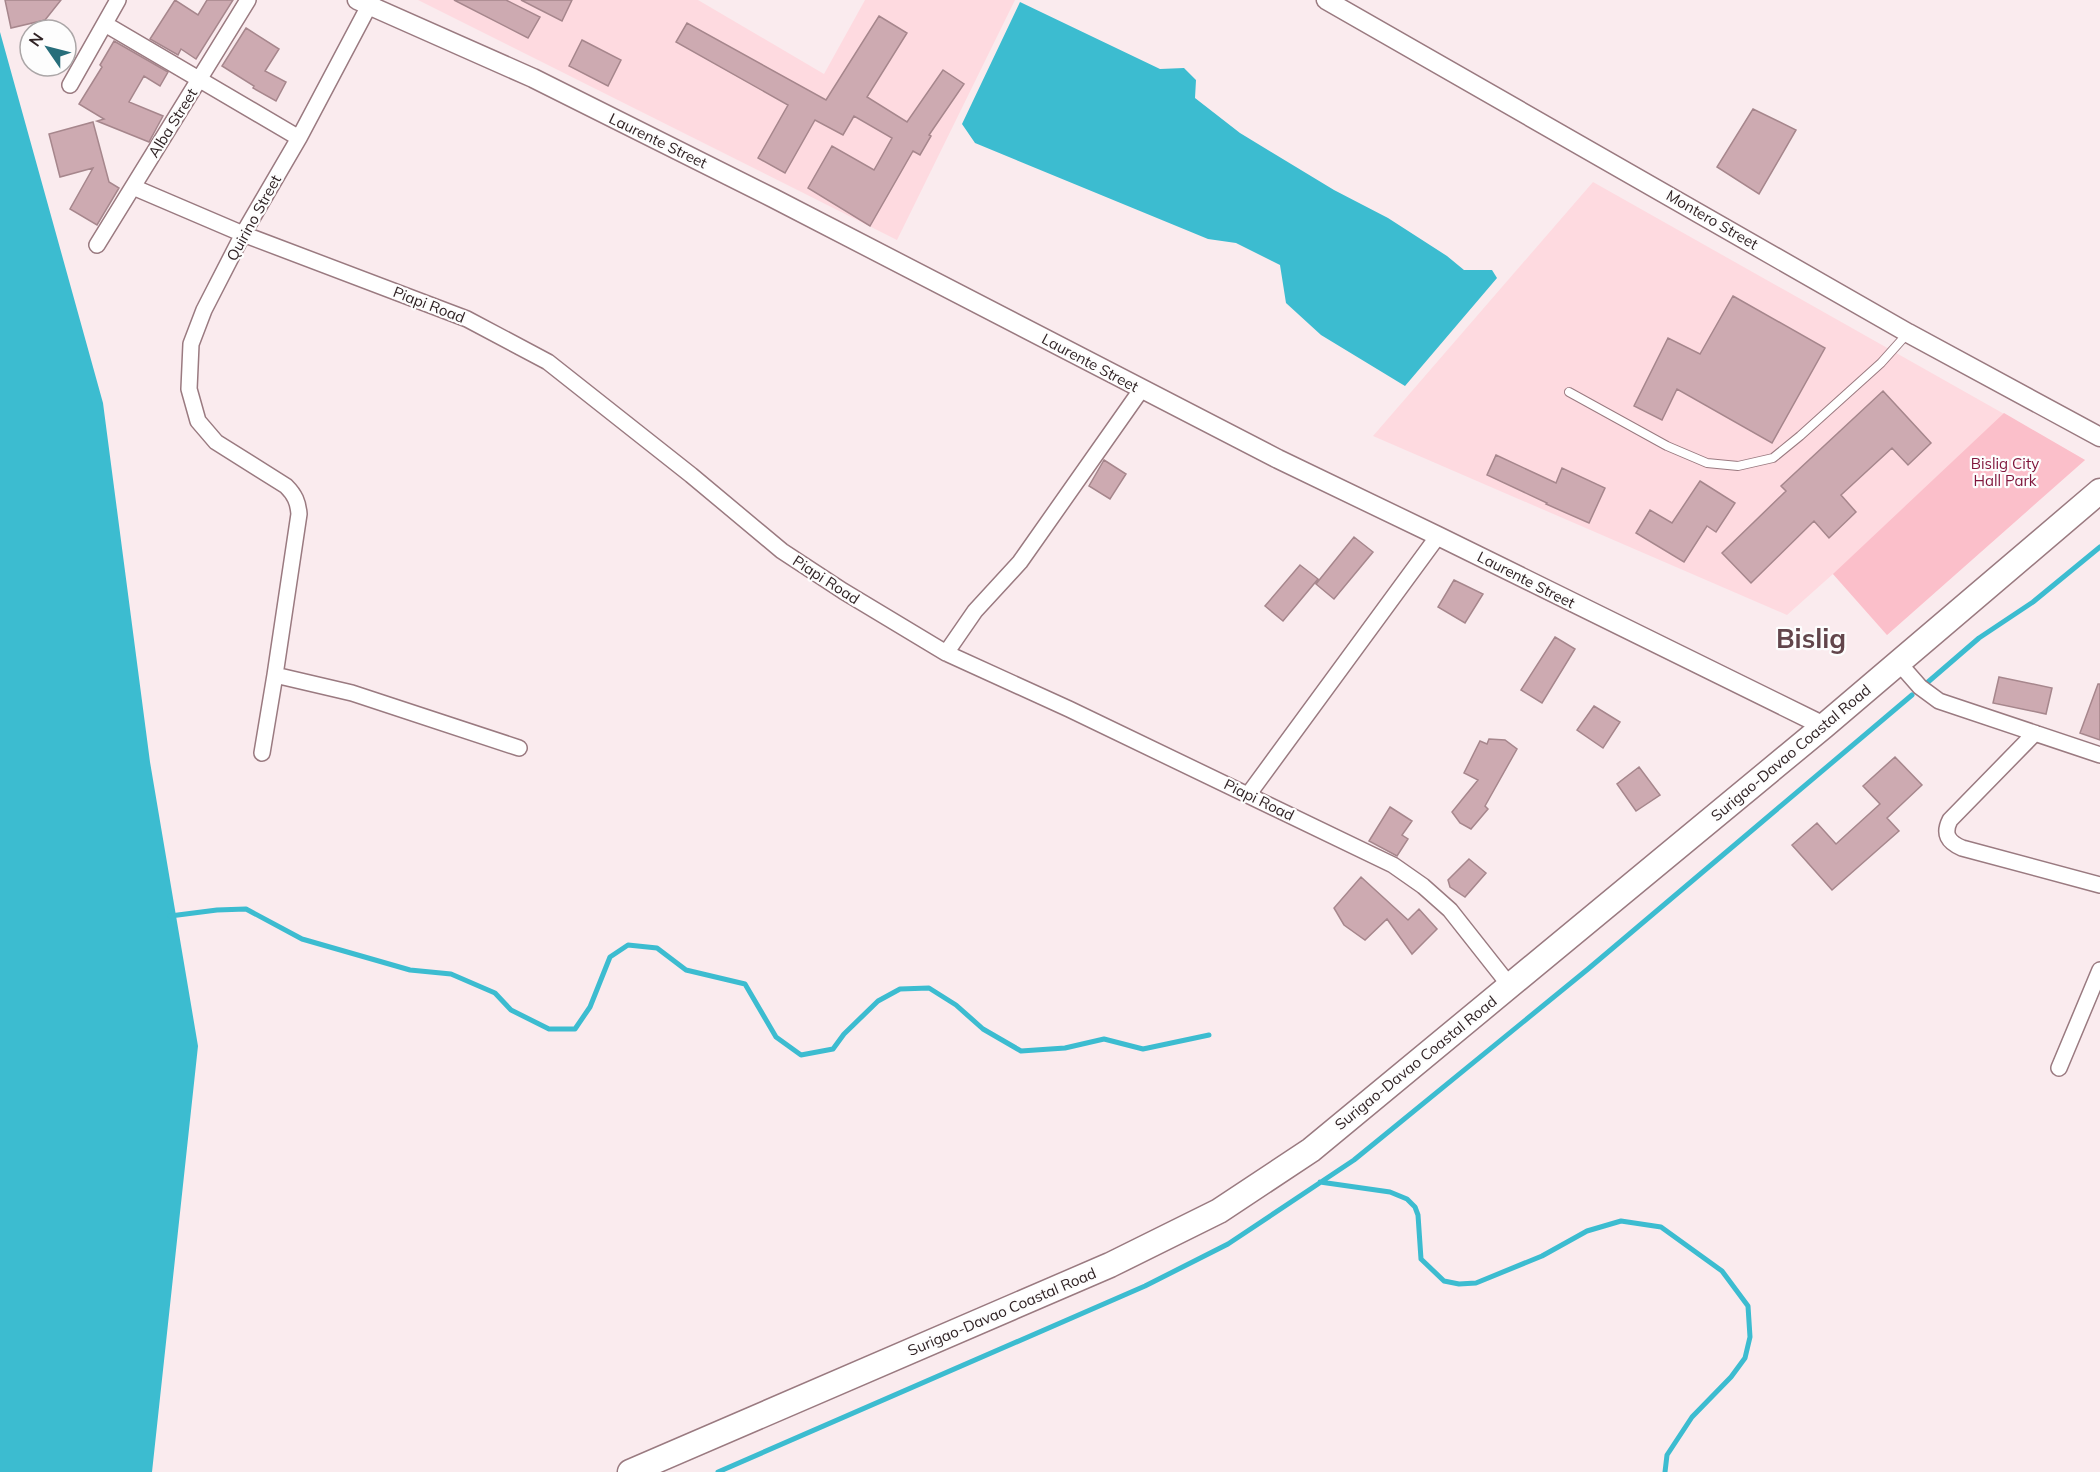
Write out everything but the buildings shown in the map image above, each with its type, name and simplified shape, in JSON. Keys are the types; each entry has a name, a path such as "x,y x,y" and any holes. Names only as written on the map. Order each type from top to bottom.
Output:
{"highway":[{"name":"Surigao-Davao Coastal Road","path":"630,1472 1110,1266 1219,1211 1311,1150 1824,726 2100,491"}],"street":[{"path":"70,85 118,0"},
{"name":"Alba Street","path":"97,245 248,0"},
{"name":"Montero Street","path":"1326,0 1908,333 2100,438"},
{"name":"Quirino Street","path":"262,753 276,675 299,514 298,502 286,486 216,442 198,421 189,389 191,344 204,310 243,234 299,138 366,2"},
{"name":"Laurente Street","path":"366,2 543,84 773,198 1278,459 1824,726"},
{"path":"105,24 299,138"},
{"name":"Piapi Road","path":"133,187 243,234 467,319 548,362 691,475 782,551 946,653 1069,709 1393,866 1423,886 1450,910 1510,986"},
{"path":"946,653 975,611 1020,562 1142,390"},
{"path":"1248,795 1438,536"},
{"path":"1898,662 1920,687 1938,700 2100,755"},
{"path":"276,675 351,693 519,748"},
{"path":"2035,734 1950,820 1946,827 1947,837 1953,844 1962,848 2100,885"},
{"path":"2059,1068 2100,970"}],"lane":[{"path":"1569,392 1667,446 1707,463 1738,466 1773,458 1881,363 1908,333"}],"shaded area":[{"path":"418,0 698,0 824,74 865,0 1015,0 897,240"},
{"path":"1593,182 2085,460 1887,635 1833,574 1787,615 1373,436"}],"green space":[{"name":"Bislig City Hall Park","path":"2004,413 2085,460 1887,635 1833,574"}],"water":[{"path":"1020,2 1160,69 1184,68 1196,80 1195,98 1240,133 1334,190 1388,218 1447,256 1464,270 1492,270 1497,278 1405,386 1321,335 1286,303 1280,265 1236,243 1208,239 975,143 962,124"},
{"path":"0,32 103,403 150,762 198,1046 152,1472 0,1472"}],"waterway":[{"path":"1928,682 1979,638 2033,602 2100,547"},
{"path":"718,1472 1145,1286 1228,1244 1354,1160 1588,969 1912,695"},
{"path":"170,916 246,909 302,939 410,970 451,974 495,993 511,1010 549,1029 575,1029 590,1007 610,957 628,945 657,948 686,970 745,984 776,1037 801,1055 833,1049 844,1034 878,1001 900,989 929,988 956,1005 983,1029 1021,1051 1065,1048 1104,1039 1143,1049 1209,1035"},
{"path":"1320,1182 1390,1192 1407,1199 1415,1207 1418,1215 1421,1259 1444,1281 1459,1284 1476,1283 1542,1256 1587,1231 1621,1221 1661,1227 1722,1271 1748,1306 1750,1337 1745,1358 1731,1377 1692,1417 1667,1455 1665,1472"}],"district":[{"name":"Bislig","path":"1811,639"}]}
